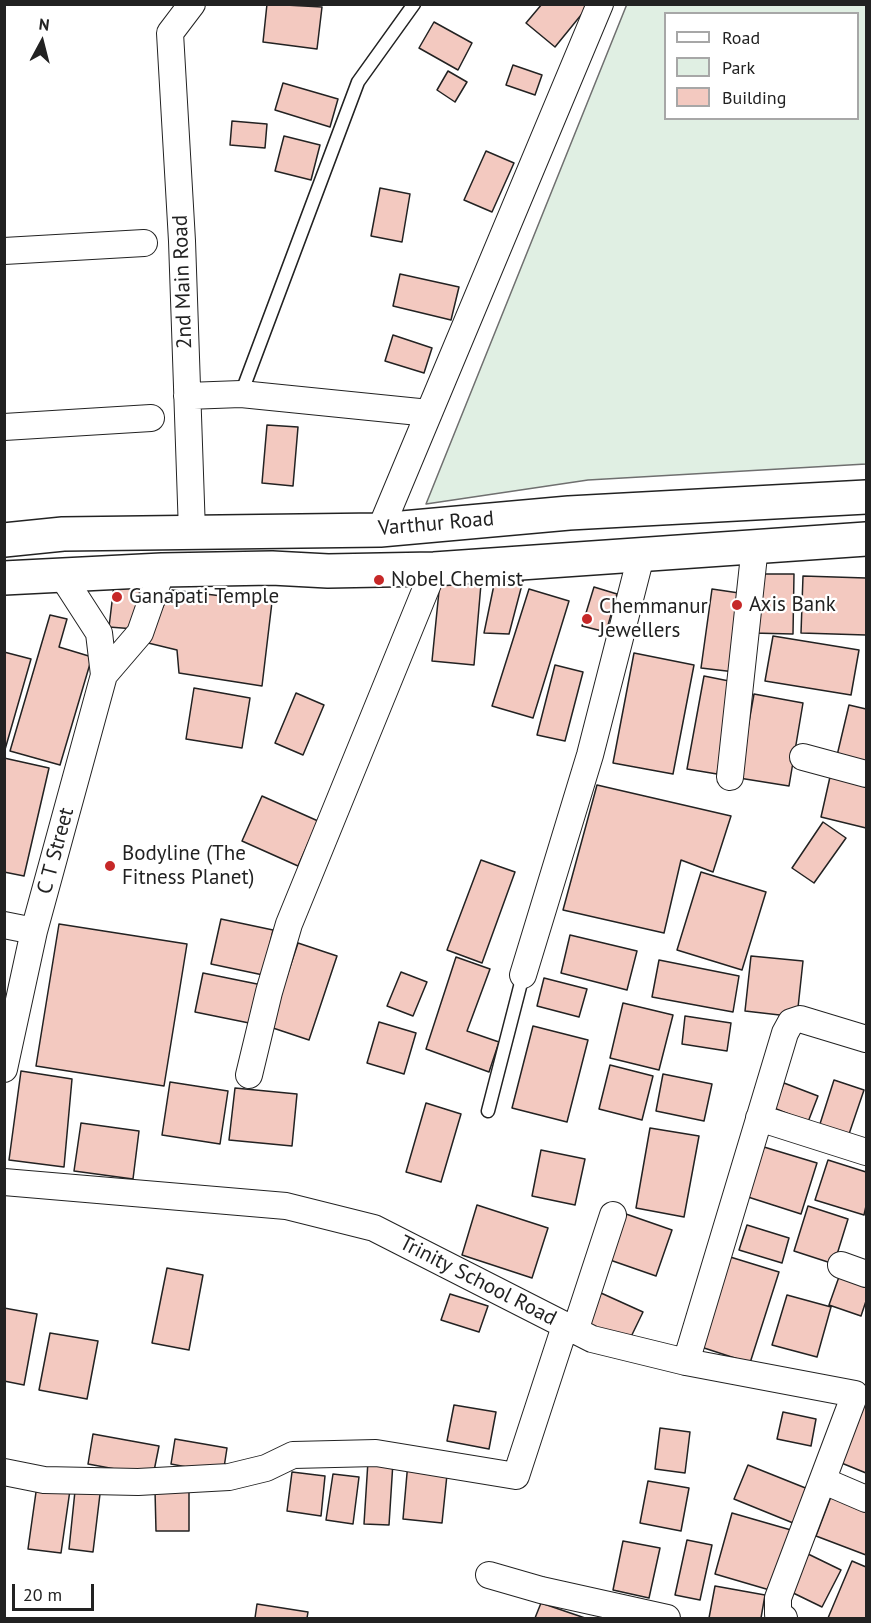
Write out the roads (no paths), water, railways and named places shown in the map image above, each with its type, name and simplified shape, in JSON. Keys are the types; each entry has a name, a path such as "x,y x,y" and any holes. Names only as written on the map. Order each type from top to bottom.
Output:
{"main road":[{"name":"Varthur Road","path":"4,540 63,534 380,530 569,513 867,497"},
{"name":"Varthur Road","path":"4,578 66,573 162,570 272,568 328,572 434,569 867,539"}],"street":[{"name":"2nd Main Road","path":"192,4 170,33 182,241 192,532"},
{"path":"380,530 600,4"},
{"path":"4,251 144,243"},
{"path":"187,396 241,394 429,413"},
{"path":"4,427 151,418"},
{"path":"730,777 755,546"},
{"path":"523,975 590,755 641,556"},
{"path":"249,1076 268,992 289,924 434,569"},
{"path":"104,675 140,633 162,570"},
{"name":"C T Street","path":"4,1069 34,931 104,675 99,633 68,585 66,573"},
{"path":"803,757 867,774"},
{"path":"4,925 34,931"},
{"path":"686,1362 785,1033 791,1022 800,1019 866,1039"},
{"path":"759,1118 867,1152"},
{"name":"Trinity School Road","path":"4,1182 286,1206 374,1228 592,1340 686,1362 861,1395 778,1598 778,1614 784,1618"},
{"path":"4,1472 44,1480 138,1482 229,1477 266,1468 293,1455 376,1453 516,1476 613,1215"},
{"path":"841,1265 867,1274"},
{"path":"824,1481 867,1499"},
{"path":"489,1575 541,1590 668,1618"}],"lane":[{"path":"241,394 358,82 414,4"},
{"path":"488,1111 523,975"}],"place":[{"name":"Nobel Chemist","path":"379,580"},
{"name":"Ganapati Temple","path":"117,597"},
{"name":"Axis Bank","path":"737,605"},
{"name":"Chemmanur Jewellers","path":"587,619"},
{"name":"Bodyline (The Fitness Planet)","path":"110,866"}]}
